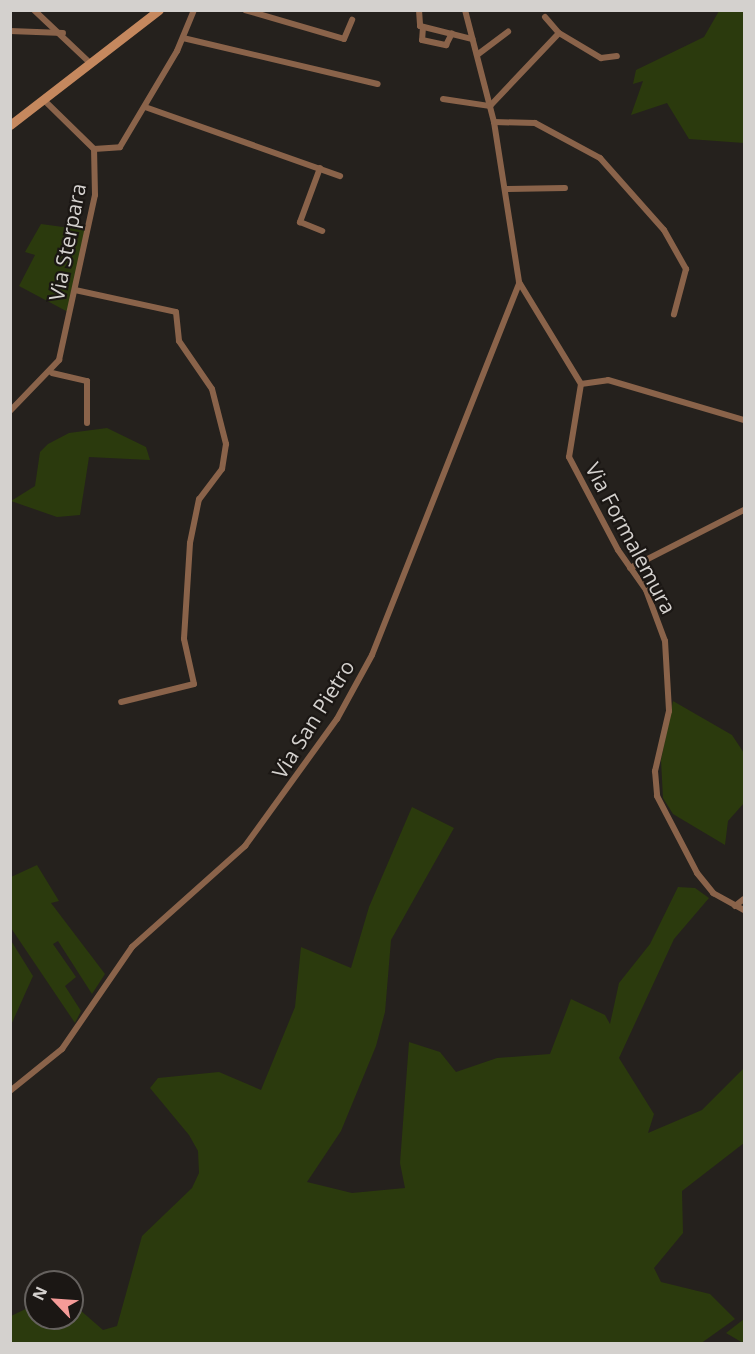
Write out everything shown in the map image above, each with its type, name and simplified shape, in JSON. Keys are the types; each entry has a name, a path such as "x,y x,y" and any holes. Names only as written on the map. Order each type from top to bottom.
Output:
{"street":[{"path":"34,10 64,33 90,63"},
{"path":"10,125 159,10"},
{"path":"43,99 94,149 118,149 145,107 183,38 194,10"},
{"path":"245,10 341,39 350,35 352,20"},
{"path":"418,10 418,24 423,27 472,39"},
{"path":"465,10 494,122 519,282 580,384 608,380 744,420"},
{"path":"545,16 560,33 601,58 617,56"},
{"path":"423,27 422,40 446,45 452,33"},
{"path":"10,31 64,33"},
{"path":"477,55 508,33"},
{"path":"490,106 560,33"},
{"path":"183,38 378,84"},
{"path":"443,99 490,106"},
{"path":"145,107 340,176"},
{"path":"494,122 535,123 600,158 664,230 686,269 674,314"},
{"name":"Via Sterpara","path":"52,373 75,290 94,200 94,149"},
{"path":"320,168 300,222 322,231"},
{"path":"505,189 565,188"},
{"name":"Via San Pietro","path":"10,1091 62,1049 132,947 245,846 337,719 372,655 519,282"},
{"path":"75,290 176,312 179,341 212,389 226,444 222,469 195,510 190,543 184,639 194,684 121,702"},
{"path":"10,411 52,373 87,381 87,423"},
{"name":"Via Formalemura","path":"580,384 569,458 659,619 669,665 657,796 697,873 735,906 744,910"},
{"path":"630,567 744,510"},
{"path":"735,906 744,899"}],"green space":[{"path":"719,11 744,11 744,143 689,139 667,103 631,115 643,81 633,84 636,70 704,37"},
{"path":"41,224 85,230 68,312 19,286 35,255 25,252"},
{"path":"107,428 146,447 150,460 89,457 80,515 57,517 11,501 35,486 40,452 48,444 69,433"},
{"path":"673,701 732,735 744,753 744,803 728,821 725,845 673,814 663,798 661,760"},
{"path":"412,807 454,828 391,940 385,1012 376,1046 341,1131 307,1182 352,1193 405,1188 400,1163 409,1042 440,1052 456,1072 497,1058 550,1054 571,999 605,1015 610,1024 619,983 650,944 678,887 695,888 709,898 674,939 619,1058 654,1114 648,1133 702,1110 744,1068 744,1143 682,1191 683,1233 654,1268 661,1282 710,1294 735,1319 700,1344 11,1343 11,1316 24,1310 24,1330 84,1330 84,1313 103,1330 117,1326 142,1236 192,1188 199,1173 198,1151 189,1135 150,1088 158,1078 219,1072 261,1090 295,1007 301,947 351,968 369,907"},
{"path":"37,865 59,901 51,903 105,974 92,994 58,941 53,944 76,977 65,986 81,1011 75,1023 11,928 11,877"},
{"path":"10,939 33,976 11,1025 10,1025"},
{"path":"744,1319 744,1343 743,1343 726,1333"}]}
